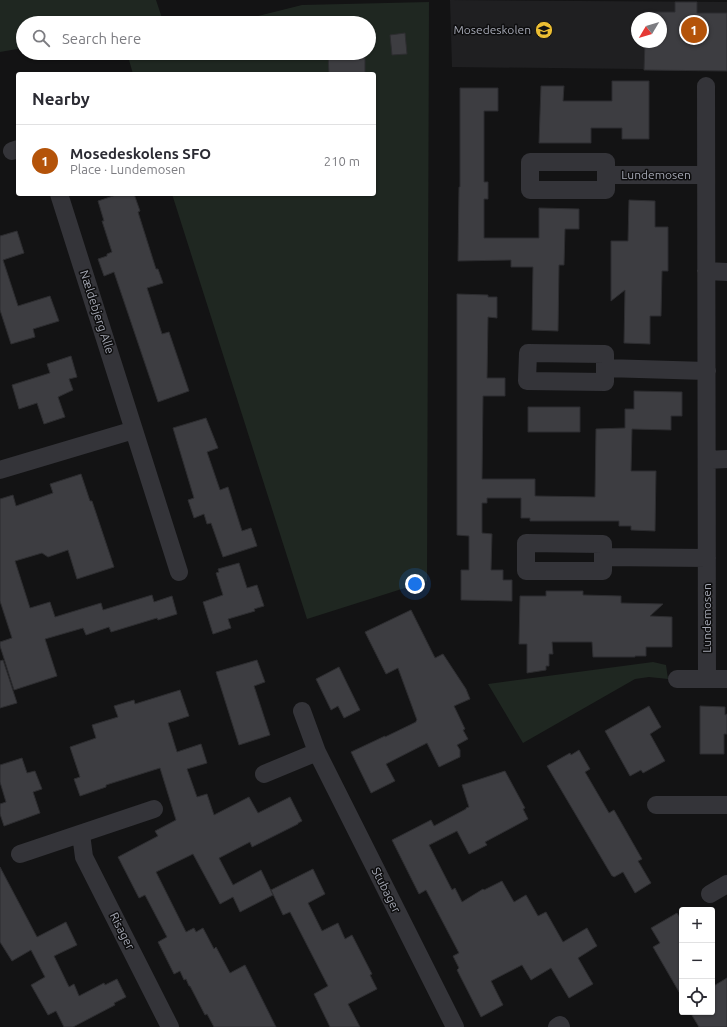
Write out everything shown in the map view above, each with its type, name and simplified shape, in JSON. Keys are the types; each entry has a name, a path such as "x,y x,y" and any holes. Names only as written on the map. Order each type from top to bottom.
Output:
{"street":[{"name":"Lundemosen","path":"706,86 707,679"},
{"name":"Lundemosen","path":"606,175 706,175"},
{"name":"Nældebjerg Alle","path":"60,196 179,572"},
{"path":"706,271 727,272"},
{"path":"605,368 707,371"},
{"path":"0,470 134,430"},
{"path":"707,460 727,459"},
{"path":"603,557 707,558"},
{"path":"677,679 727,679"},
{"name":"Stubager","path":"302,711 317,752 455,1027"},
{"path":"264,774 317,752"},
{"path":"656,805 727,805"},
{"path":"20,854 154,809"},
{"name":"Risager","path":"81,834 84,857 170,1027"},
{"path":"710,894 727,884"}],"shaded area":[{"path":"0,0 156,0 161,16 16,16 16,49 0,52"},
{"name":"Mosedeskolen","path":"450,0 727,2 727,70 452,67"},
{"path":"429,2 427,581 307,619 173,196 376,196 376,72 132,72 129,60 376,60 376,16 258,16 302,5"},
{"path":"653,662 666,665 668,679 649,677 635,679 523,743 488,684"}],"building":[{"path":"675,2 697,2 697,13 727,13 727,71 644,70 645,48 667,48 667,12 675,12"},
{"path":"405,33 407,54 392,55 390,35"},
{"path":"328,60 365,60 365,72 329,72"},
{"path":"612,81 649,81 649,139 622,139 622,128 591,128 591,143 539,143 541,86 564,86 563,101 612,101"},
{"path":"460,88 498,88 498,111 484,111 484,182 488,182 488,199 484,199 484,238 539,238 539,208 579,209 579,229 565,229 564,265 559,265 558,331 532,330 533,267 511,267 511,260 458,261"},
{"path":"113,196 135,196 140,211 138,212 156,269 158,269 163,283 147,288 162,334 169,332 189,391 158,402 114,272 104,276 98,259 107,256 107,254 112,252 102,221 104,221 98,201"},
{"path":"629,200 655,201 655,227 668,227 668,271 662,271 661,316 650,316 650,344 624,343 625,290 611,301 611,241 628,241"},
{"path":"17,231 24,253 3,260 18,306 50,296 59,321 33,329 35,337 11,344 0,310 0,236"},
{"path":"457,294 488,295 488,297 497,297 497,318 488,317 487,378 505,378 505,396 483,396 482,479 535,479 535,496 595,497 596,429 625,428 625,409 634,409 634,391 682,392 682,416 671,416 671,430 632,429 631,471 656,471 655,531 631,530 631,526 619,526 619,521 530,521 530,518 521,518 521,498 487,498 487,503 482,503 482,533 492,534 491,570 503,570 503,580 512,580 512,601 461,600 461,570 469,570 469,536 457,535"},
{"path":"71,356 77,377 69,379 73,390 58,397 65,417 44,424 37,403 19,409 12,385 50,373 47,364"},
{"path":"528,407 580,407 580,432 528,432"},
{"path":"206,418 218,448 207,452 220,490 228,487 242,531 251,528 257,546 223,557 211,523 207,524 204,514 194,518 188,500 194,498 173,428"},
{"path":"81,474 90,501 92,501 114,567 77,579 68,550 48,557 42,553 15,561 30,608 50,602 55,617 101,603 103,610 152,595 154,602 172,596 177,614 158,620 157,618 111,632 109,627 86,635 83,628 45,639 57,676 14,690 0,646 0,642 12,638 0,601 0,499 13,495 16,506 53,493 50,484"},
{"path":"239,563 247,588 257,585 264,606 254,609 255,611 228,619 231,628 213,634 203,602 223,595 216,573 219,572 218,569"},
{"path":"546,591 583,591 583,595 621,596 621,603 663,604 650,616 672,617 672,647 646,647 646,656 593,657 592,642 552,642 553,654 549,654 549,666 546,666 546,670 527,673 527,644 519,644 520,596 546,596"},
{"path":"411,610 435,658 443,654 466,689 470,699 454,706 468,739 457,745 460,750 460,757 439,767 427,743 386,764 395,781 371,793 351,752 416,722 417,720 398,668 386,674 365,632"},
{"path":"3,660 17,703 0,708 0,661"},
{"path":"257,660 265,682 254,686 270,735 239,745 216,672"},
{"path":"339,667 360,710 344,718 338,706 331,710 316,679"},
{"path":"180,690 189,716 168,723 177,752 201,744 207,763 187,769 197,797 207,794 214,815 249,797 258,813 290,797 302,821 252,847 250,842 219,858 233,885 261,870 273,895 240,912 233,897 220,904 193,854 156,872 186,932 194,928 196,932 203,928 214,949 216,947 230,973 245,965 276,1027 214,1027 207,1014 205,1015 190,986 186,979 184,980 180,971 174,974 158,942 167,937 145,895 139,898 118,857 158,836 155,831 176,820 160,768 106,785 106,787 80,796 74,779 80,777 70,747 96,738 92,725 118,717 114,706 134,700 135,704"},
{"path":"649,706 661,727 650,734 665,761 643,773 641,770 630,776 605,731"},
{"path":"700,706 725,707 725,715 727,714 727,734 724,734 724,754 700,754"},
{"path":"579,750 590,769 585,772 609,813 614,810 642,859 638,861 651,883 635,893 623,872 614,877 612,876 547,766 570,753 571,755"},
{"path":"22,758 27,773 35,771 42,789 33,792 40,813 4,826 0,814 0,804 6,802 0,782 0,765"},
{"path":"505,771 525,808 523,809 528,819 485,842 487,845 469,854 457,831 429,845 452,890 455,888 462,902 483,889 484,890 502,881 514,902 526,895 538,916 546,912 563,942 587,928 597,946 578,958 593,984 569,998 551,968 531,980 522,965 491,981 503,1005 481,1017 457,970 459,968 453,956 459,953 426,890 419,894 392,840 431,820 434,826 466,809 469,807 462,785"},
{"path":"0,867 37,937 66,922 77,945 54,956 69,987 74,984 79,996 104,983 105,985 117,979 126,997 114,1003 115,1005 73,1027 64,1027 56,1011 48,1015 31,985 45,977 31,950 12,961 0,942"},
{"path":"313,869 325,894 308,903 322,931 338,923 345,939 352,935 372,974 370,975 377,989 348,1004 360,1027 330,1027 314,994 328,986 290,912 283,915 271,890"},
{"path":"677,913 679,916 679,992 653,947 660,943 651,928"},
{"path":"727,978 727,1027 699,1027 692,1015 715,1015 715,985"}],"place":[{"name":"Mosedeskolen","path":"544,30"},
{"name":"Mosedeskolens SFO","path":"694,30"}]}
